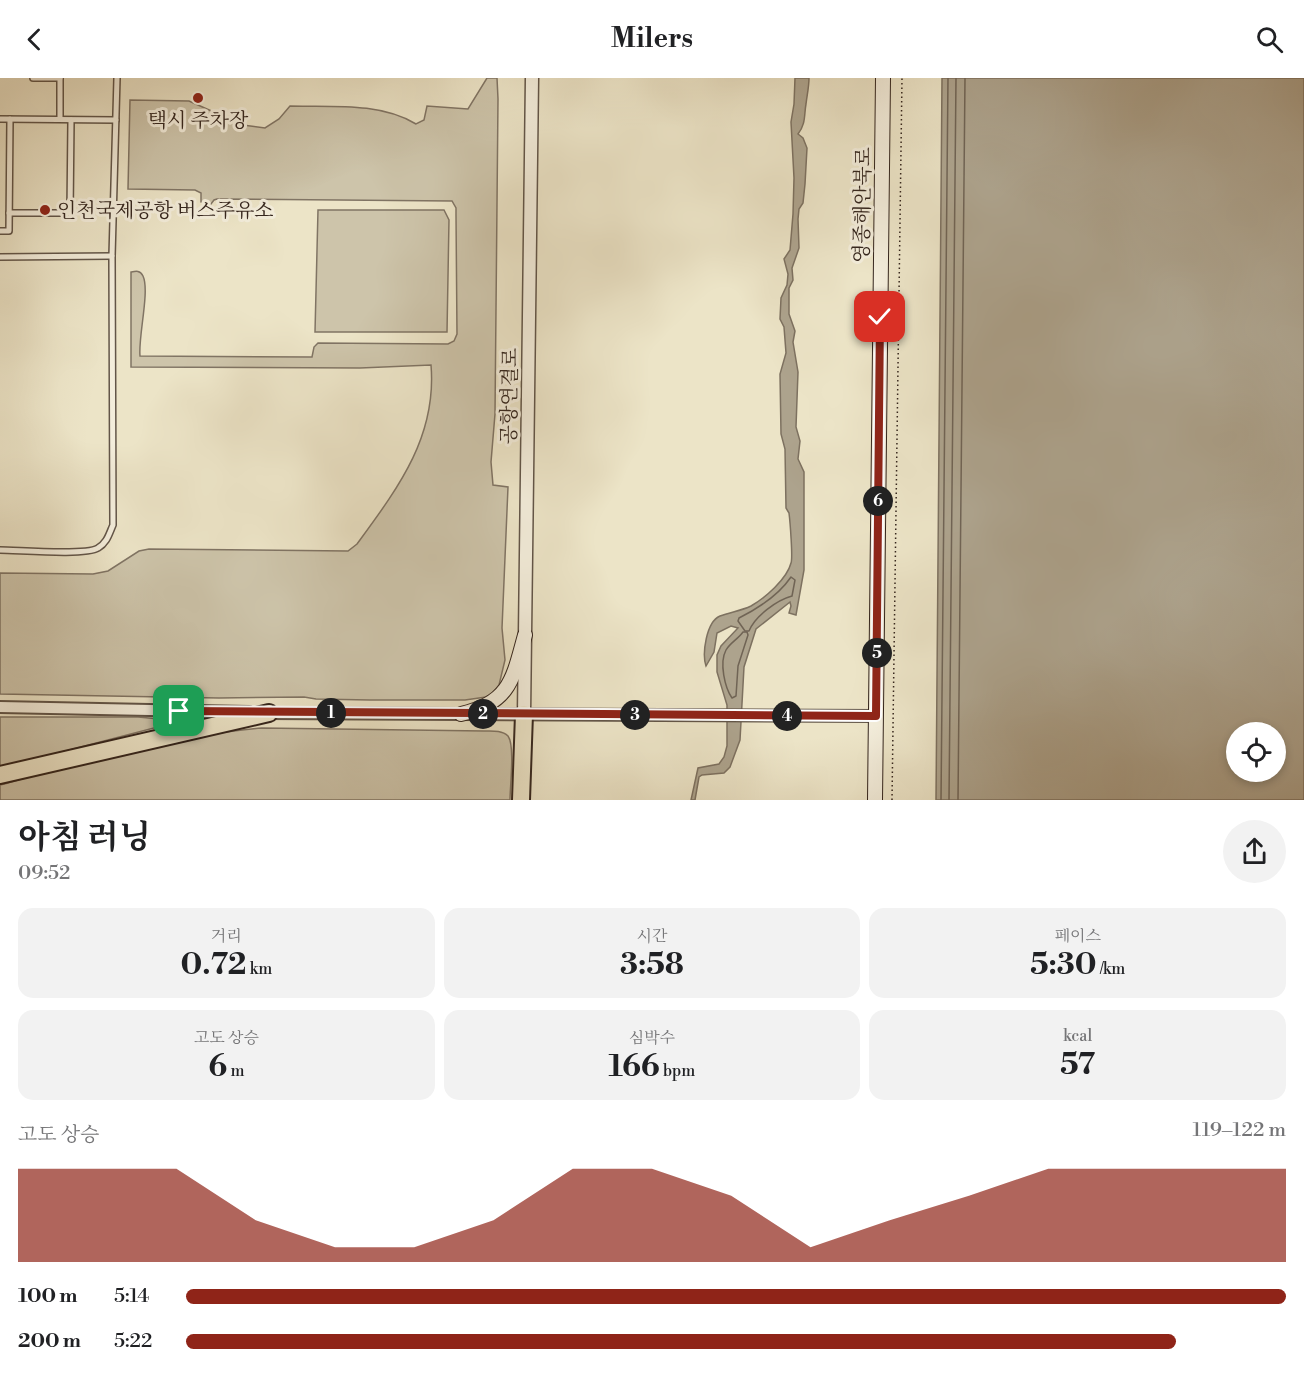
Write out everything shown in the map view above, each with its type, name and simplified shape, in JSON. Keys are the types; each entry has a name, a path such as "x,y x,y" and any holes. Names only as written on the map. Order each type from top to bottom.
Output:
{"highway":[{"path":"0,775 269,713"},
{"path":"521,800 524,714"},
{"path":"524,714 526,800"}],"main road":[{"name":"영종해안북로","path":"875,800 883,78"},
{"path":"461,714 488,705 500,697 517,666 525,635"}],"street":[{"name":"공항연결로","path":"524,714 532,135 530,78"},
{"path":"0,707 269,713 876,716"}],"lane":[{"path":"33,78 60,78 60,119"},
{"path":"0,550 74,552 96,550 107,541 112,525 112,256 117,78"},
{"path":"0,119 116,120"},
{"path":"0,231 9,231 10,119"},
{"path":"9,213 70,213 71,120"},
{"path":"0,256 112,256"}],"path":[{"path":"892,800 903,78"}],"shaded area":[{"path":"487,78 497,78 498,99 495,414 491,462 493,485 508,487 502,628 505,660 499,685 492,694 465,700 370,700 304,697 219,698 0,694 0,573 93,574 108,571 139,551 149,549 348,551 357,544 387,503 412,460 421,439 428,415 431,365 360,368 131,367 131,272 141,273 145,283 140,356 312,357 314,347 318,343 448,344 454,341 457,334 456,208 452,201 217,199 211,204 201,202 201,193 195,190 128,189 130,100 189,101 243,125 265,128 279,119 290,106 371,109 402,117 416,124 424,120 427,106 468,109"},
{"path":"318,210 444,210 449,220 447,332 315,332"},
{"path":"0,717 138,717 177,722 0,768"},
{"path":"262,728 500,732 506,734 510,741 512,767 510,800 0,800 0,785 32,776 163,743"}],"water":[{"path":"795,78 809,78 804,119 798,134 803,138 807,148 803,203 799,209 798,219 799,248 792,268 793,280 789,288 789,314 795,331 793,342 798,372 796,427 800,441 798,459 804,472 804,570 796,615 789,613 790,602 756,629 744,667 740,740 730,767 724,773 699,777 695,800 691,800 698,768 719,764 727,746 727,705 717,672 717,655 721,646 738,628 731,626 717,633 714,652 706,666 705,646 708,631 715,619 751,606 769,593 785,575 792,560 789,513 786,508 785,449 781,434 780,374 786,353 784,327 780,319 781,298 787,285 788,274 784,259 790,250 793,214 791,122"},
{"path":"942,78 1304,78 1304,800 936,800"}],"place":[{"name":"택시 주차장","path":"198,98"},
{"name":"인천국제공항 버스주유소","path":"45,210"}],"route":[{"path":"179,711 876,716 880,317"}]}
